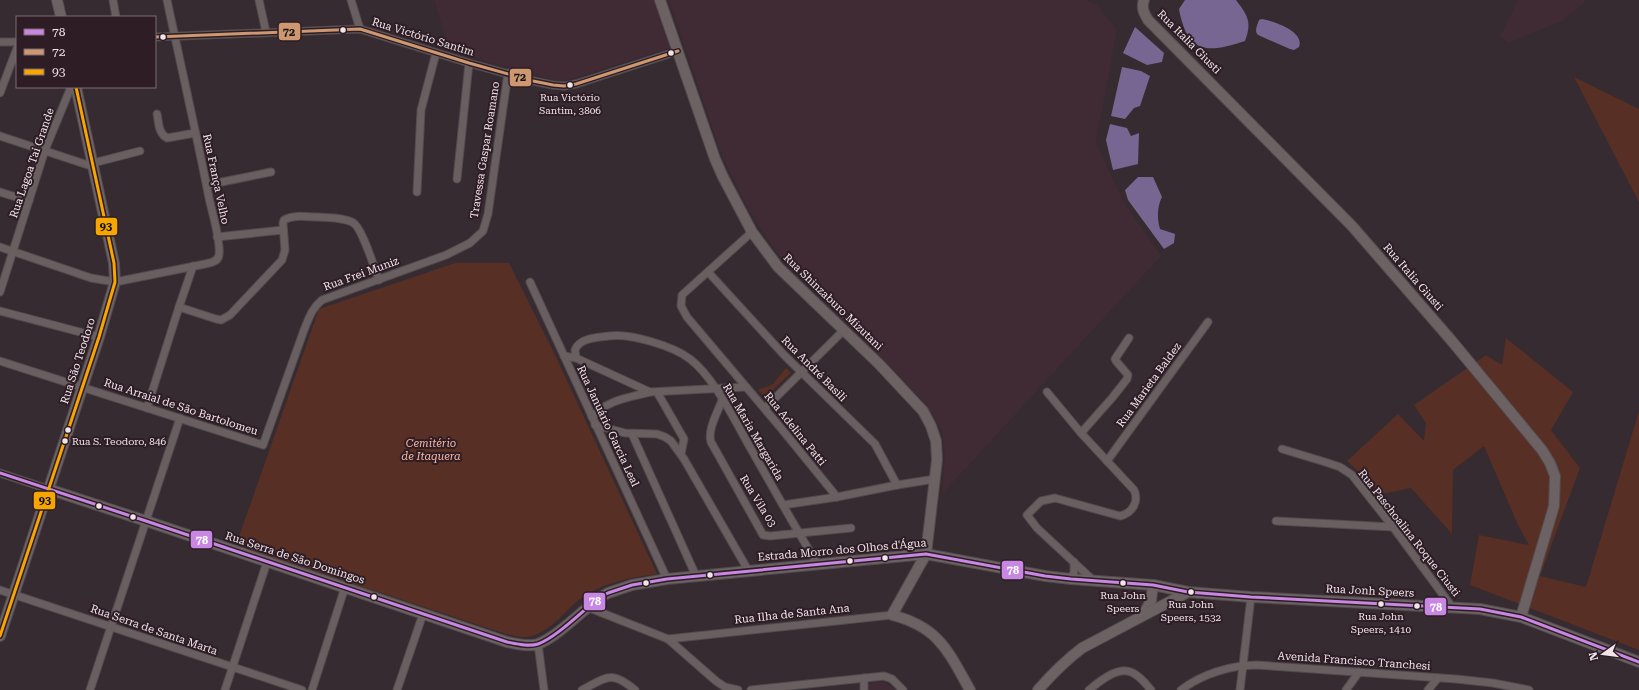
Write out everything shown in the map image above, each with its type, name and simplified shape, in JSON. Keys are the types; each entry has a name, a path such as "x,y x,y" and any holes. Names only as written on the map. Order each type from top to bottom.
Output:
{"main road":[{"path":"57,0 61,16"},
{"name":"Rua Shinzaburo Mizutani","path":"660,0 722,177 752,232 778,267 879,364 923,411 931,426 936,441 937,460 926,554 892,615"},
{"name":"Rua Italia Giusti","path":"1144,0 1142,4 1148,20 1352,226 1451,340 1542,450 1550,463 1555,476 1554,506 1522,617"},
{"name":"Rua São Teodoro","path":"0,636 99,337 115,282 114,263 76,88"},
{"name":"Rua Serra de São Domingos","path":"48,489 507,642 522,645 538,644"},
{"name":"Estrada Morro dos Olhos d'Água","path":"538,644 549,638 599,598 618,589 667,579 926,554 1045,576 1153,585 1188,592"},
{"path":"1141,616 1152,601 1153,585"},
{"path":"1038,690 1051,674 1077,652 1141,616 1188,592"},
{"name":"Rua Jonh Speers","path":"1188,592 1251,597 1480,609 1522,617 1639,662"},
{"name":"Rua Ilha de Santa Ana","path":"892,615 917,623 936,637 948,650 970,690"}],"street":[{"path":"113,0 116,16"},
{"name":"Rua França Velho","path":"115,282 211,263 218,259 219,255 207,185 166,0"},
{"path":"259,0 266,32"},
{"path":"351,0 360,29"},
{"name":"Rua Victório Santim","path":"156,37 360,29 469,63 546,84 564,86 576,84 678,51"},
{"path":"0,42 16,42"},
{"path":"0,93 16,51"},
{"path":"417,192 421,110 436,53"},
{"path":"457,179 469,63"},
{"name":"Travessa Gaspar Roamano","path":"483,231 488,214 508,73"},
{"name":"Rua Lagoa Tai Grande","path":"0,292 45,150 71,88"},
{"path":"157,114 162,134 167,138 195,132"},
{"path":"0,136 93,165 140,152"},
{"path":"207,185 271,172"},
{"path":"0,192 29,201"},
{"path":"179,307 221,320 230,315 282,260 285,250 283,230 284,220 294,217 326,218 353,222 357,225 378,280"},
{"path":"217,237 283,230"},
{"name":"Rua Frei Muniz","path":"263,445 304,330 315,305 322,300 460,248 474,240 483,231"},
{"path":"709,273 752,232"},
{"path":"0,247 91,278 115,282"},
{"path":"148,408 193,266"},
{"name":"Rua Adelina Patti","path":"709,273 682,295 681,306 687,317 765,408 837,497"},
{"name":"Rua André Basili","path":"709,273 801,373 875,444 897,484"},
{"name":"Rua Januário Garcia Leal","path":"530,282 667,579"},
{"path":"0,311 99,337"},
{"name":"Rua Marieta Baldez","path":"1108,461 1208,322"},
{"path":"765,408 844,330"},
{"name":"Rua Maria Margarida","path":"575,354 581,343 594,338 616,335 634,337 670,349 689,358 722,400 818,565"},
{"path":"1081,433 1127,379 1128,375 1115,359 1128,338"},
{"path":"564,356 575,354 654,392 684,438 681,454"},
{"name":"Rua Arraial de São Bartolomeu","path":"0,361 263,445"},
{"path":"592,417 601,408 610,403 654,392 746,387"},
{"path":"1047,392 1081,433 1134,490 1137,496 1136,503 1128,513 1120,516 1056,498 1037,503 1027,515 1037,528 1094,581"},
{"name":"Rua Vila 03","path":"722,400 709,438 761,532 766,536 851,528"},
{"path":"90,690 180,418"},
{"path":"596,425 617,432 632,434 657,434 665,437 676,446 748,570"},
{"path":"632,434 696,576"},
{"name":"Rua Paschoalina Roque Ciusti","path":"1282,449 1340,467 1352,475 1452,607"},
{"name":"Rua Serra de São Domingos","path":"0,473 48,489"},
{"path":"783,505 837,497 897,484 935,479"},
{"path":"1276,521 1393,528"},
{"path":"225,690 267,562"},
{"path":"1071,579 1074,572 1074,562"},
{"path":"312,690 345,587"},
{"name":"Rua Serra de Santa Marta","path":"0,590 302,690"},
{"path":"1240,690 1251,597"},
{"name":"Rua Ilha de Santa Ana","path":"587,607 668,639 892,615"},
{"path":"397,690 423,614"},
{"path":"668,639 716,682 725,687 738,690"},
{"path":"538,644 544,690"},
{"name":"Avenida Francisco Tranchesi","path":"1181,690 1190,683 1202,678 1242,665 1493,682 1529,690"},
{"path":"1089,690 1105,678 1120,671 1127,670 1141,678 1152,690"},
{"path":"1346,690 1359,672"},
{"path":"582,690 605,678 614,676 625,681 635,690"},
{"path":"751,690 884,676 892,679 903,690"},
{"path":"864,678 864,690"},
{"path":"1428,690 1438,678"}],"shaded area":[{"path":"434,0 654,0 670,48 561,82 449,51"},
{"path":"669,0 1086,0 1098,5 1117,30 1096,142 1122,199 1161,256 942,494 945,452 942,432 933,415 919,397 779,256 750,212 722,156"},
{"path":"1185,0 1236,0 1248,19 1248,29 1245,41 1219,48 1200,46 1193,42 1187,34 1179,9"},
{"path":"1518,0 1587,0 1560,22 1508,43 1500,36"},
{"path":"1262,19 1273,22 1293,32 1300,41 1299,47 1294,50 1290,49 1258,35 1256,28 1259,20"},
{"path":"1135,27 1164,53 1162,62 1147,65 1123,53"},
{"path":"1122,67 1141,71 1150,76 1140,106 1134,108 1125,119 1111,116"},
{"path":"1110,124 1127,128 1131,136 1139,133 1138,164 1113,170 1106,140"},
{"path":"1138,177 1153,177 1162,197 1158,213 1160,229 1175,234 1174,243 1164,249 1128,200 1125,190"},
{"path":"877,681 886,683 896,690 869,690 869,684"}],"green space":[{"path":"1574,77 1639,109 1639,202"},
{"name":"Cemitério de Itaquera","path":"455,263 509,263 556,357 657,574 619,581 592,591 577,601 558,620 544,631 527,637 506,634 236,545 319,309"},
{"path":"1506,338 1573,392 1551,430 1580,468 1540,576 1586,587 1639,411 1639,650 1470,585 1479,535 1529,545 1518,525 1484,446 1453,470 1452,534 1411,488 1382,494 1347,461 1398,414 1424,441 1426,423 1414,405 1486,355 1502,365"},
{"path":"786,368 791,373 765,397 758,390 773,384"}],"transit line":[{"name":"72","path":"156,37 360,29 533,81 564,86 576,84 678,51"},
{"name":"93","path":"0,636 99,337 115,282 114,263 76,88"},
{"name":"78","path":"0,473 507,642 523,645 534,645 545,641 561,630 599,598 608,593 632,585 667,579 926,554 1045,576 1153,585 1188,592 1251,597 1480,609 1521,617 1639,662"}],"place":[{"name":"Rua Victório Santim, 3806","path":"570,85"},
{"name":"Rua S. Teodoro, 846","path":"65,441"},
{"name":"Rua John Speers","path":"1123,583"},
{"name":"Rua John Speers, 1532","path":"1191,592"},
{"name":"Rua John Speers, 1410","path":"1381,604"}]}
